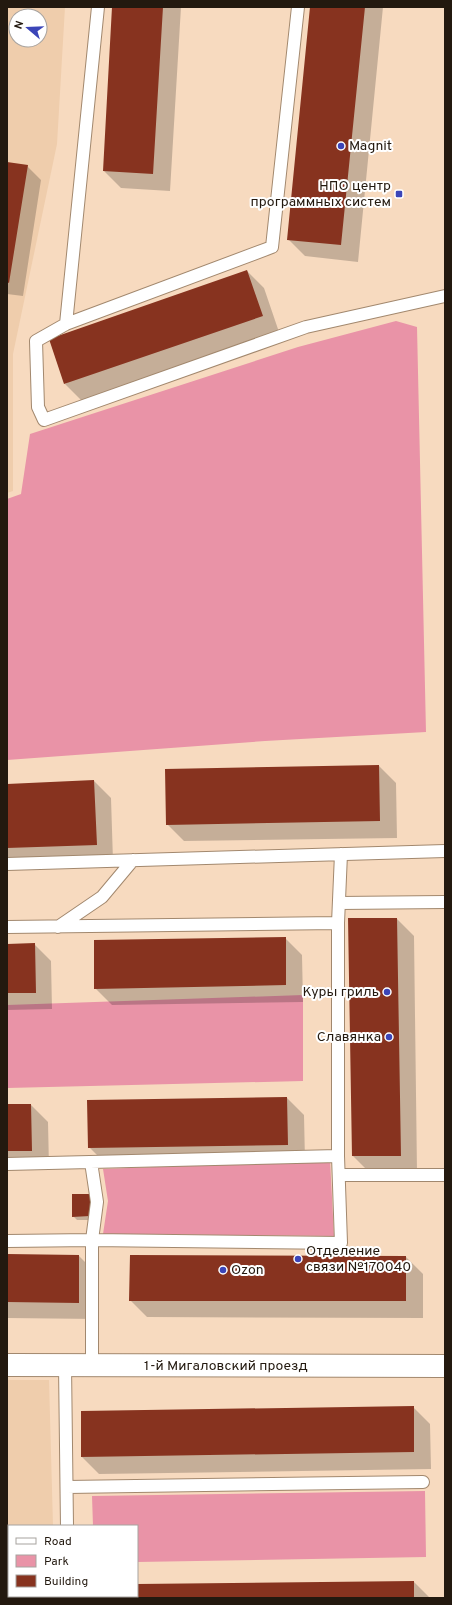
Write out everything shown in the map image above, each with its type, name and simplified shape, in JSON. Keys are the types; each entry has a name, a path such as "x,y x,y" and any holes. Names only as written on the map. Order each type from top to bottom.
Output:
{"street":[{"name":"1-й Мигаловский проезд","path":"7,1365 445,1366"}],"lane":[{"path":"66,324 98,7"},
{"path":"298,7 272,248 66,324 36,341 38,407 44,420 306,327 445,296"},
{"path":"7,864 445,851"},
{"path":"7,1241 92,1240 341,1243 338,1156 338,923 341,854"},
{"path":"58,927 102,897 133,860"},
{"path":"339,903 445,902"},
{"path":"7,927 338,923"},
{"path":"7,1164 338,1156"},
{"path":"91,1162 97,1202 92,1240 92,1365"},
{"path":"339,1175 445,1176"},
{"path":"65,1365 67,1525"},
{"path":"67,1487 424,1482"}],"shaded area":[{"path":"7,7 65,7 57,144 13,354 13,491 7,493"},
{"path":"7,1380 49,1380 53,1525 8,1525 8,1597 55,1598 7,1598"}],"green space":[{"path":"396,321 417,327 426,732 265,741 7,760 7,499 21,494 30,434 298,347"},
{"path":"303,995 303,1081 7,1088 7,1005"},
{"path":"330,1160 334,1236 103,1234 108,1201 103,1169"},
{"path":"425,1491 426,1557 138,1562 138,1525 93,1525 92,1496"}],"building":[{"path":"112,7 163,7 153,174 103,171"},
{"path":"310,7 365,7 341,245 287,240"},
{"path":"7,162 28,165 9,283 7,282"},
{"path":"247,270 263,316 64,384 49,339"},
{"path":"379,765 380,821 166,825 165,769"},
{"path":"94,780 97,845 7,848 7,784"},
{"path":"348,918 397,918 401,1156 352,1156"},
{"path":"286,937 286,985 94,989 94,940"},
{"path":"35,943 36,993 7,993 7,944"},
{"path":"287,1097 288,1145 88,1148 87,1100"},
{"path":"7,1104 31,1104 32,1151 7,1151"},
{"path":"72,1194 90,1194 90,1216 72,1217"},
{"path":"7,1254 79,1255 79,1303 7,1302"},
{"path":"130,1255 406,1256 406,1301 129,1301"},
{"path":"414,1406 414,1452 81,1457 81,1411"},
{"path":"414,1581 414,1598 86,1598 138,1597 138,1584"}],"place":[{"name":"Magnit","path":"341,146"},
{"name":"НПО центр программных систем","path":"399,194"},
{"name":"Куры гриль","path":"387,992"},
{"name":"Славянка","path":"389,1037"},
{"name":"Отделение связи №170040","path":"298,1259"},
{"name":"Ozon","path":"223,1270"}]}
